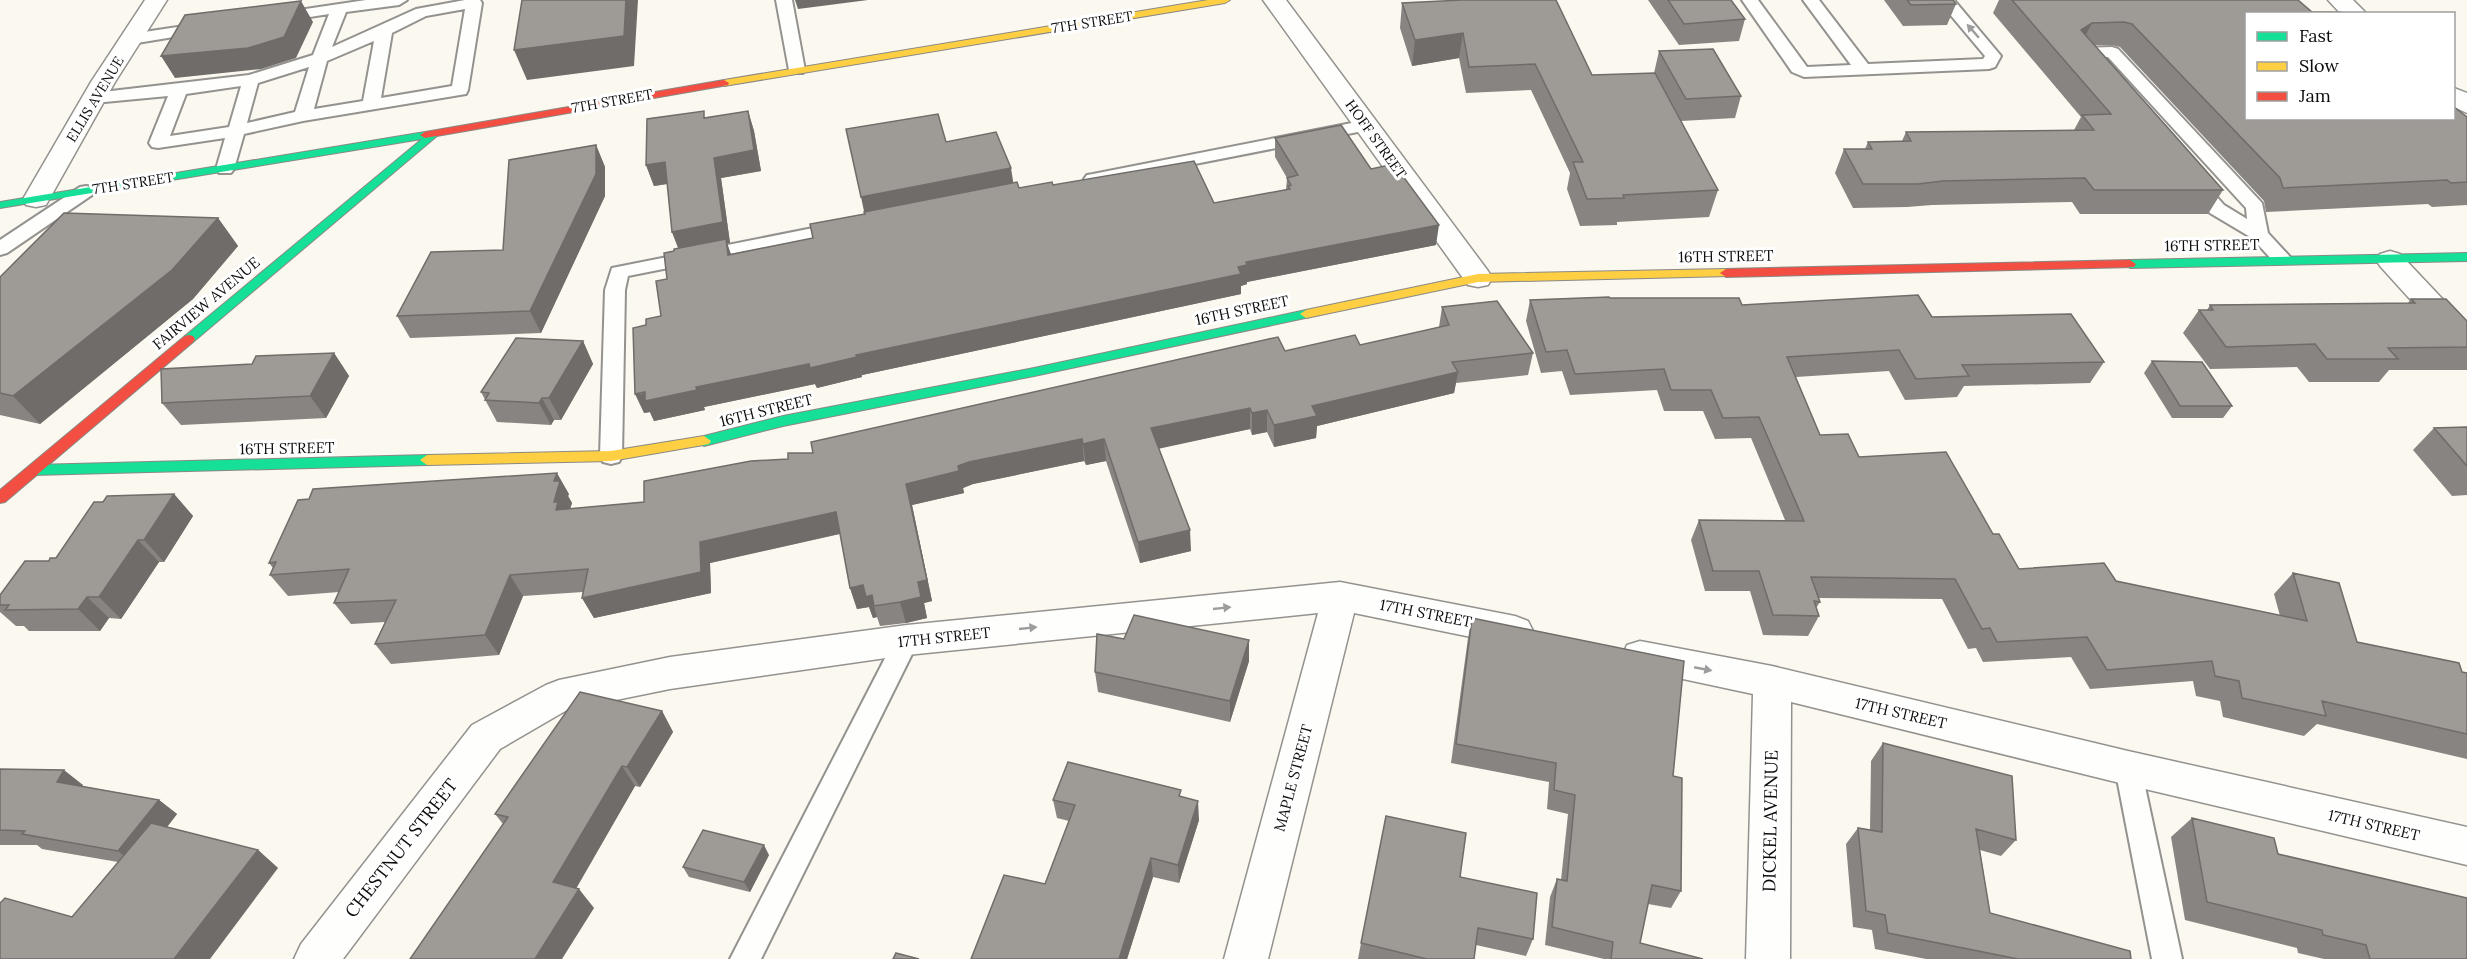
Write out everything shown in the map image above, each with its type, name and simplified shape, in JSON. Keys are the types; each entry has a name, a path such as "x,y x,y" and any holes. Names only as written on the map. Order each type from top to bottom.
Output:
{"street":[{"name":"ELLIS AVENUE","path":"36,199 94,98 156,0"},
{"name":"7TH STREET","path":"0,205 1225,0"},
{"name":"HOFF STREET","path":"1274,0 1478,278"},
{"path":"2339,0 2354,12"},
{"path":"2455,96 2467,106"},
{"name":"FAIRVIEW AVENUE","path":"0,498 434,134"},
{"name":"16TH STREET","path":"33,470 611,456 719,439 783,421 1034,372 1478,278 2467,257"},
{"path":"2390,260 2467,343"},
{"name":"17TH STREET","path":"486,737 559,696 670,673 907,640 1340,596 1550,638"},
{"name":"MAPLE STREET","path":"1246,959 1340,596"},
{"name":"17TH STREET","path":"1608,650 1772,682 2128,768 2467,846"},
{"name":"DICKEL AVENUE","path":"1768,959 1772,682"},
{"name":"CHESTNUT STREET","path":"316,959 486,737"}],"lane":[{"path":"258,20 399,0"},
{"path":"784,0 797,70"},
{"path":"1750,0 1798,69 1804,72 1989,64 1993,56 1946,0"},
{"path":"1811,0 1863,69"},
{"path":"94,98 251,80 320,58 422,12 474,3 460,90 158,143 179,90"},
{"path":"303,116 320,58 339,9"},
{"path":"131,39 223,25"},
{"path":"371,105 384,31"},
{"path":"2095,70 2080,52 2112,52 2255,207 2259,234"},
{"path":"225,169 234,131 251,80"},
{"path":"1079,182 1366,125"},
{"path":"2187,174 2217,209 2259,234 2282,260"},
{"path":"0,249 86,191"},
{"path":"611,456 615,290 619,272 861,225"},
{"path":"745,959 907,640"},
{"path":"2128,768 2167,959"}],"building":[{"path":"522,0 626,0 624,36 514,50"},
{"path":"1462,0 1556,0 1592,75 1655,73 1718,190 1587,199 1573,162 1583,162 1535,64 1469,67 1463,33 1415,40 1402,3"},
{"path":"1668,0 1731,0 1745,19 1684,24"},
{"path":"1907,0 1953,0 1956,4 1911,5"},
{"path":"2012,0 2298,0 2312,12 2245,12 2245,120 2455,120 2455,108 2467,117 2467,182 2451,183 2447,180 2283,188 2280,178 2132,24 2124,22 2092,23 2081,30 2223,190 2094,190 2085,178 1863,184 1844,149 1872,149 1868,142 1911,141 1906,132 2094,130 2082,115 2111,114"},
{"path":"301,1 284,37 248,48 161,56 185,15"},
{"path":"1713,49 1741,96 1686,99 1659,51"},
{"path":"704,111 704,118 748,111 754,150 714,158 723,222 672,232 665,162 646,165 647,119"},
{"path":"938,114 946,142 996,132 1011,168 861,197 846,129"},
{"path":"1341,125 1371,169 1394,164 1439,225 1246,262 1247,265 1238,267 1241,274 856,355 857,357 810,368 809,364 696,387 697,390 645,401 645,392 635,394 633,328 646,325 646,319 661,316 656,281 667,279 664,253 674,251 674,249 726,239 728,255 813,238 810,224 865,214 864,212 1017,182 1019,188 1052,182 1053,185 1194,161 1214,203 1290,189 1288,186 1291,185 1287,178 1298,175 1275,138"},
{"path":"596,145 596,174 530,311 397,316 431,252 503,250 509,160"},
{"path":"64,213 218,218 172,270 13,396 0,393 0,277"},
{"path":"1918,295 1932,317 2071,314 2104,362 1962,365 1969,376 1916,379 1899,350 1787,357 1820,435 1848,434 1859,457 1946,452 1993,534 1999,534 2019,569 2104,563 2116,581 2307,621 2293,573 2339,583 2357,642 2459,663 2462,672 2467,673 2467,734 2322,701 2326,716 2242,698 2239,681 2215,676 2212,661 2107,670 2087,637 1997,642 1990,628 1982,629 1955,579 1811,577 1820,602 1814,601 1819,616 1773,615 1759,571 1713,571 1699,520 1804,521 1759,417 1723,418 1711,390 1671,390 1664,369 1575,374 1567,350 1546,352 1530,300 1609,297 1739,298 1742,305"},
{"path":"2411,299 2446,299 2467,321 2467,347 2388,348 2398,359 2327,359 2315,344 2226,347 2199,310 2213,310 2210,305 2415,303"},
{"path":"1497,301 1533,353 1452,362 1458,372 1312,406 1317,416 1274,425 1267,410 1252,413 1250,408 1151,428 1190,530 1138,542 1104,439 1083,444 1082,439 969,462 958,466 959,471 906,484 927,580 918,582 921,597 900,602 874,606 872,595 866,597 863,585 850,588 836,512 700,542 701,572 582,598 588,569 510,575 485,635 375,644 396,600 334,603 349,569 270,575 276,562 269,563 298,500 309,499 313,489 557,473 554,481 560,481 554,502 558,502 556,510 644,502 644,481 751,461 788,459 788,453 813,453 811,442 1278,337 1285,351 1355,335 1360,345 1449,325 1442,307"},
{"path":"516,338 583,341 549,398 542,398 539,403 485,400 489,393 481,392"},
{"path":"334,353 310,396 162,403 161,369 252,364 256,356"},
{"path":"2152,361 2202,362 2232,406 2180,406"},
{"path":"2467,427 2467,466 2434,428"},
{"path":"174,494 144,540 138,540 99,597 87,597 78,609 5,610 9,605 0,605 0,595 25,561 49,561 50,558 56,558 94,502 103,502 107,496"},
{"path":"1134,615 1249,640 1230,701 1095,672 1097,634 1124,639"},
{"path":"1472,618 1684,661 1673,776 1682,778 1681,891 1652,885 1640,943 1703,959 1611,959 1613,942 1552,927 1557,879 1567,881 1575,795 1554,790 1556,763 1456,744"},
{"path":"580,692 662,711 627,767 622,766 553,882 579,889 535,959 410,959 508,817 495,814"},
{"path":"1883,743 2012,776 2016,840 1976,829 1990,913 2130,951 2131,959 2018,959 1888,933 1885,915 1866,911 1858,828 1882,832"},
{"path":"1068,762 1181,790 1179,796 1198,801 1178,865 1151,858 1119,959 971,959 1004,875 1045,884 1075,805 1053,800"},
{"path":"0,769 64,770 57,782 159,800 118,851 22,834 25,831 0,830"},
{"path":"1386,816 1466,833 1460,877 1537,893 1533,939 1478,928 1474,959 1427,959 1361,943"},
{"path":"2192,818 2274,838 2278,854 2467,898 2467,959 2370,959 2366,945 2323,935 2322,930 2207,902"},
{"path":"151,823 258,850 174,959 0,959 0,903 5,898 72,917"},
{"path":"703,830 764,845 744,882 683,867"},
{"path":"896,953 919,959 893,959"}],"traffic: fast":[{"path":"0,205 425,135"},
{"path":"189,339 433,135"},
{"path":"2130,264 2467,257"},
{"path":"704,441 783,421 1034,372 1306,314"},
{"path":"33,470 427,460"}],"traffic: slow":[{"path":"724,83 1225,0"},
{"path":"1306,314 1478,278 1726,273"},
{"path":"427,460 611,456 704,441"}],"traffic: jam":[{"path":"425,135 724,83"},
{"path":"1726,273 2130,264"},
{"path":"0,498 189,339"}]}
